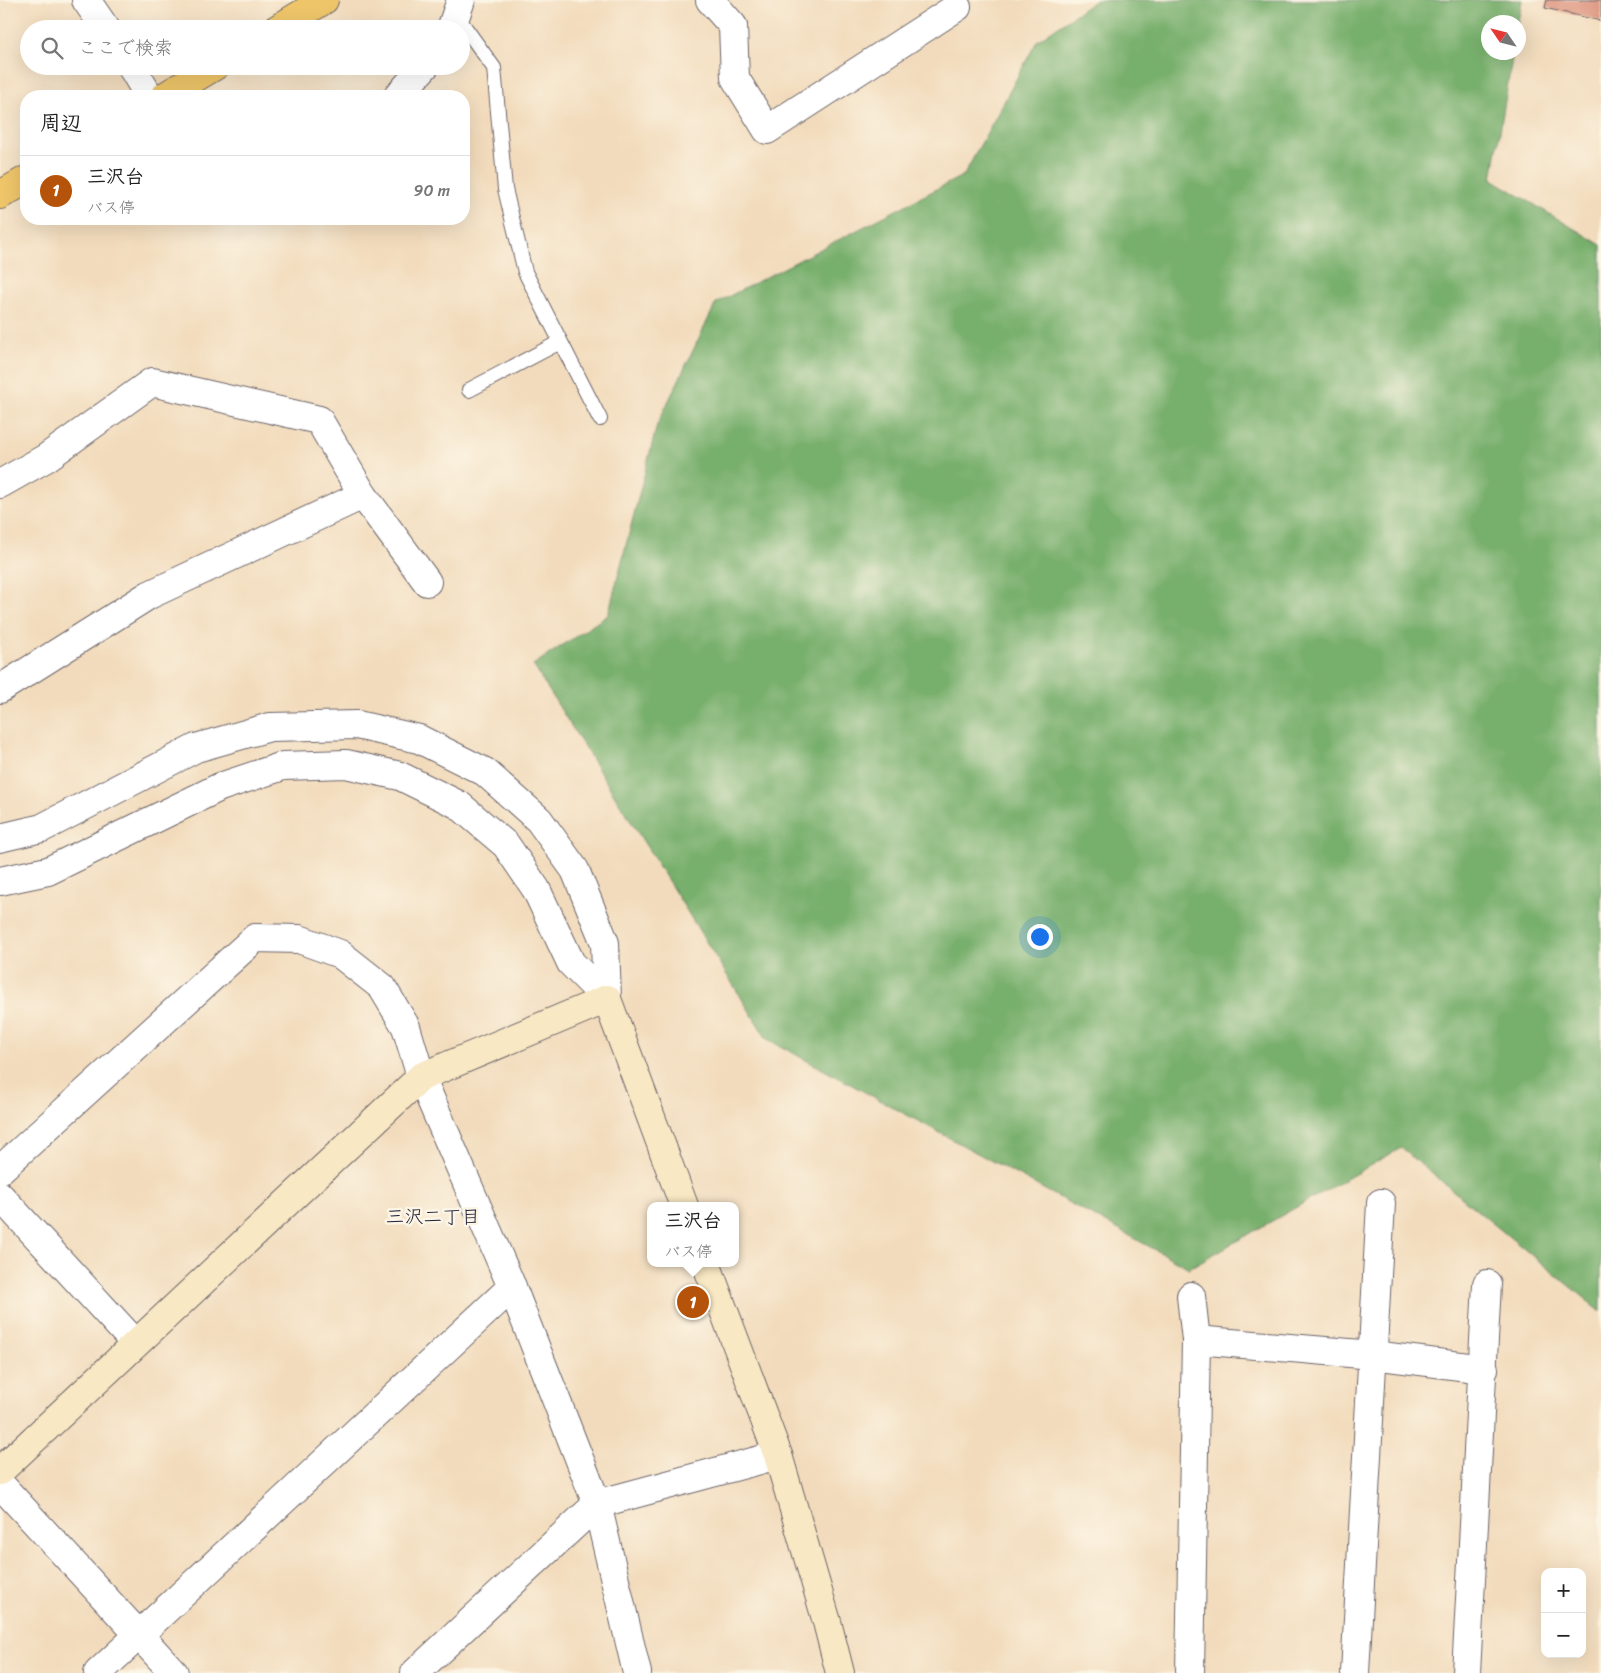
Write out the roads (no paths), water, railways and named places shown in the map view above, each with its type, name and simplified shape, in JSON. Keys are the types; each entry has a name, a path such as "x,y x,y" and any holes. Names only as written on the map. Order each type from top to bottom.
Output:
{"main road":[{"path":"292,20 324,0"},
{"path":"175,90 200,75"},
{"path":"0,195 20,183"}],"street":[{"path":"86,0 100,20"},
{"path":"710,0 733,26 735,78 767,130 957,6"},
{"path":"136,75 145,90"},
{"path":"403,90 417,75"},
{"path":"0,484 46,458 152,382 319,420 363,495 427,582"},
{"path":"0,689 149,595 363,495"},
{"path":"0,838 42,828 196,748 270,727 356,724 419,739 485,772 539,820 575,870 605,943 606,998 682,1202"},
{"path":"0,881 48,871 220,787 283,766 346,764 400,776 459,805 506,845 536,889 571,963 606,998"},
{"path":"0,1170 254,938 299,938 340,954 382,987 406,1027 421,1077 512,1287 597,1504 637,1673"},
{"path":"0,1471 421,1077 606,998"},
{"path":"0,1196 135,1343"},
{"path":"1355,1673 1381,1203"},
{"path":"707,1267 778,1456 828,1622 840,1673"},
{"path":"1466,1673 1484,1369 1487,1284"},
{"path":"98,1673 512,1287"},
{"path":"1190,1673 1196,1340 1191,1296"},
{"path":"1196,1340 1373,1355 1484,1369"},
{"path":"415,1673 597,1504 778,1456"},
{"path":"0,1484 174,1673"}],"lane":[{"path":"470,35 494,68 505,189 525,272 600,419"},
{"path":"469,390 560,342"}],"place":[{"name":"三沢台","path":"693,1302"}],"district":[{"name":"三沢二丁目","path":"433,1216"}]}
